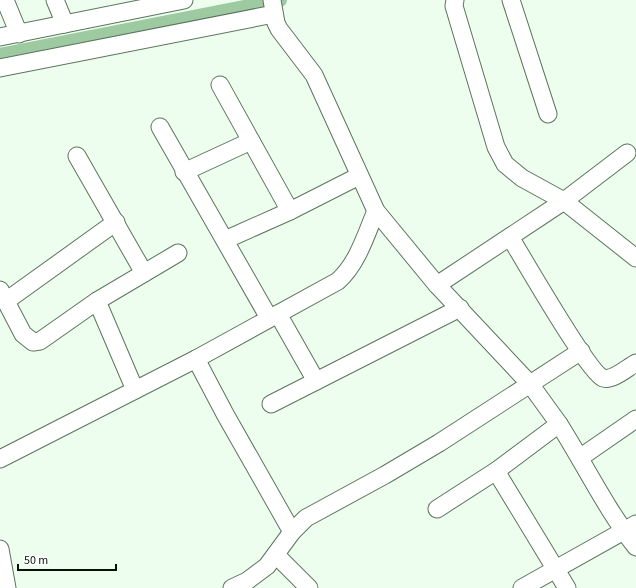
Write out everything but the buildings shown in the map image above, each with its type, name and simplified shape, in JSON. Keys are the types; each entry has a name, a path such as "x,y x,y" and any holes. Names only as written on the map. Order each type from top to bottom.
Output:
{"street":[{"path":"5,0 19,34"},
{"path":"55,0 65,24"},
{"path":"0,38 184,0"},
{"path":"455,0 454,6 496,147 505,164 522,178 564,201 636,258"},
{"path":"511,0 548,114"},
{"path":"0,68 273,7 279,29 307,65 321,88 359,176 376,210 411,256 437,286 460,308 530,384 581,457 602,498 630,527 636,547"},
{"path":"220,85 290,211"},
{"path":"160,127 184,172 225,240 316,382"},
{"path":"184,172 251,141"},
{"path":"437,286 564,201 627,153"},
{"path":"77,156 144,273"},
{"path":"225,240 290,211 359,176"},
{"path":"0,459 196,359 338,281 346,274 355,259 376,210"},
{"path":"116,222 3,296 23,334 33,342 40,341 98,301 178,253"},
{"path":"510,237 581,351 603,378 610,378 636,363"},
{"path":"98,301 135,390"},
{"path":"272,404 460,308"},
{"path":"232,588 247,581 267,566 292,532 306,518 385,475 581,351"},
{"path":"196,359 225,414 292,532"},
{"path":"581,457 636,419"},
{"path":"438,509 496,471 559,424"},
{"path":"496,471 568,588"},
{"path":"522,588 630,527"},
{"path":"0,549 7,588"},
{"path":"276,555 310,588"},
{"path":"0,583 7,588"}],"waterway":[{"path":"0,55 280,0"}]}
